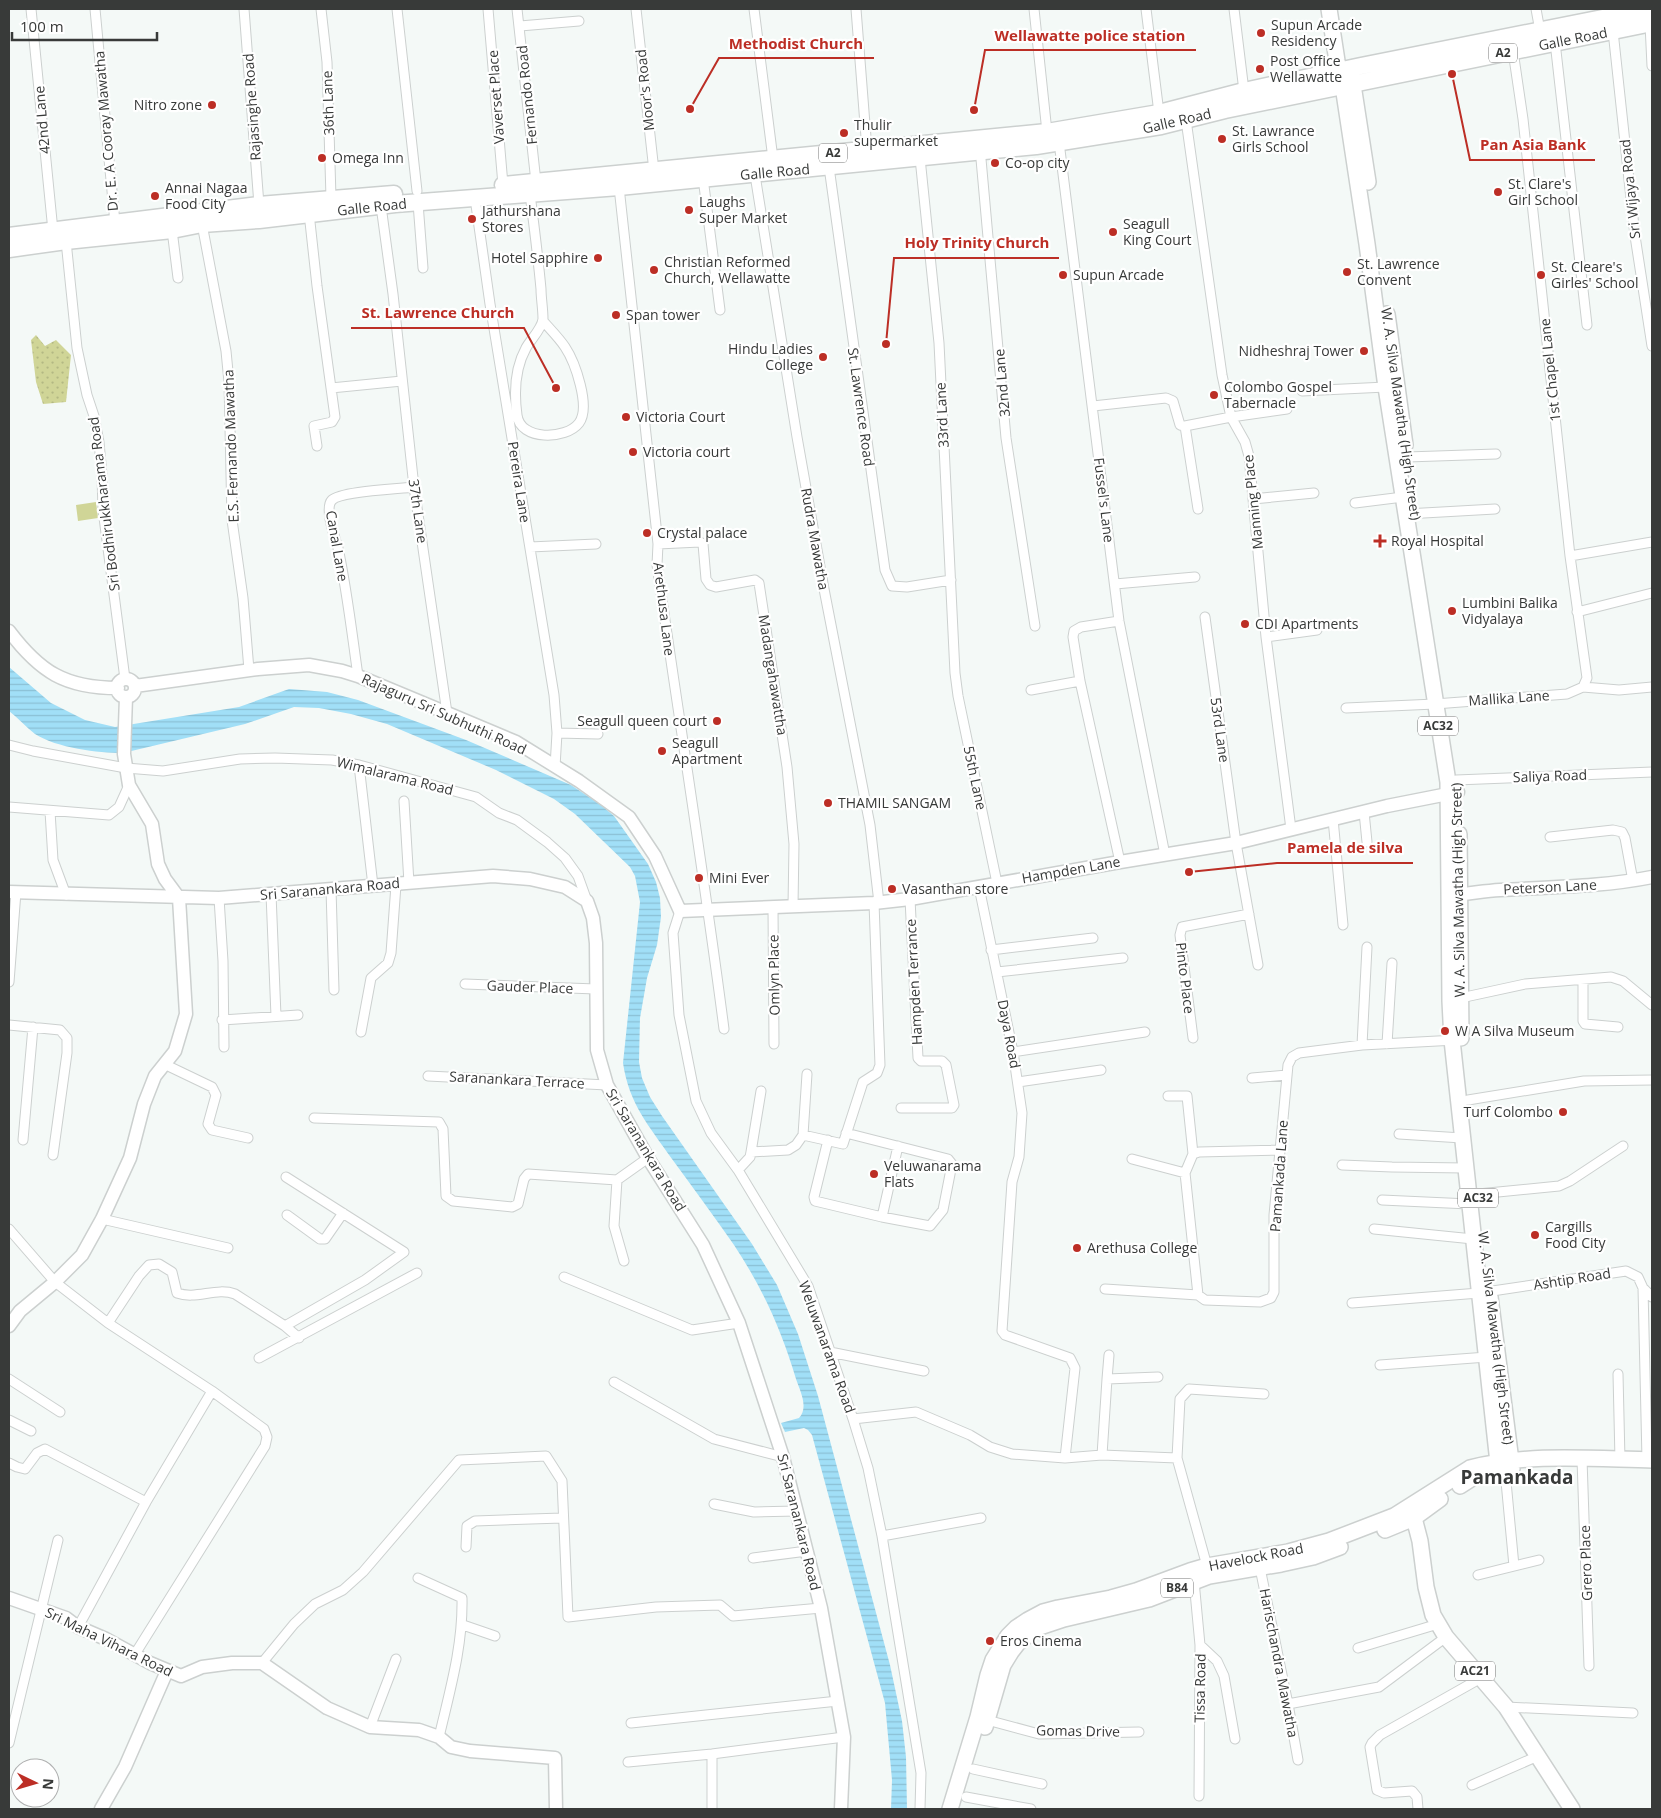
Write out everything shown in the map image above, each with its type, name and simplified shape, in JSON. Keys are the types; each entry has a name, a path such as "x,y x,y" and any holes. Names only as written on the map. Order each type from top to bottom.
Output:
{"highway":[{"name":"Galle Road","path":"568,185 619,187 703,178 755,175 920,158 979,146 1053,137 1127,132 1186,120 1540,30 1650,19"},
{"name":"Galle Road","path":"1053,137 1160,113 1244,91 1347,78 1513,51 1613,31 1650,19"},
{"name":"Galle Road","path":"9,236 331,198 475,198 654,171 867,150 979,146"},
{"name":"Galle Road","path":"9,249 172,230 202,224 259,220 381,206 418,197 503,185 533,188"}],"main road":[{"path":"1329,9 1347,78"},
{"name":"W. A. Silva Mawatha (High Street)","path":"1347,78 1386,387 1403,497 1411,513"},
{"name":"W. A. Silva Mawatha (High Street)","path":"1347,78 1407,457 1411,513 1453,787 1456,1040 1462,1138 1465,1168 1473,1199 1505,1467"},
{"name":"W. A. Silva Mawatha (High Street)","path":"1456,1040 1468,1100 1473,1239 1484,1292 1487,1357 1505,1467"},
{"name":"Havelock Road","path":"1582,1464 1620,1460 1650,1463"},
{"name":"Havelock Road","path":"963,1803 1004,1665 1018,1643 1037,1628 1064,1619 1149,1599 1209,1576 1260,1568 1313,1556 1412,1513 1474,1477 1505,1467 1650,1463"},
{"name":"Havelock Road","path":"950,1809 978,1717 988,1675 994,1660 1008,1636 1016,1628 1043,1612 1136,1592 1207,1566 1288,1552 1329,1541 1394,1516 1412,1513"},
{"name":"AC21","path":"1412,1513 1420,1541 1428,1596 1433,1614 1442,1631 1506,1707 1572,1809"}],"street":[{"name":"42nd Lane","path":"32,9 53,230"},
{"name":"Dr. E. A Cooray Mawatha","path":"94,9 115,223"},
{"name":"Rajasinghe Road","path":"244,9 259,205"},
{"name":"36th Lane","path":"322,9 327,62 331,198"},
{"path":"397,9 418,197 423,268"},
{"name":"Vaverset Place","path":"488,9 492,35 503,185"},
{"name":"Fernando Road","path":"518,9 543,321"},
{"name":"Moor's Road","path":"636,9 654,171"},
{"path":"754,9 773,160"},
{"path":"856,9 867,150"},
{"name":"Fussel's Lane","path":"1034,9 1093,406 1119,621 1165,855"},
{"path":"1146,9 1160,113"},
{"path":"1234,9 1244,91"},
{"path":"1536,9 1540,30"},
{"path":"1650,19 1652,66"},
{"path":"520,26 579,21"},
{"name":"Sri Wijaya Road","path":"1613,31 1635,236 1652,346"},
{"path":"1555,42 1587,325"},
{"name":"1st Chapel Lane","path":"1513,51 1524,129 1570,556 1587,678 1582,688"},
{"name":"Manning Place","path":"1186,120 1222,375 1231,417 1245,442 1249,456 1266,637 1291,829"},
{"name":"32nd Lane","path":"979,146 1006,438 1035,626"},
{"name":"33rd Lane","path":"920,158 939,343 955,672"},
{"name":"St. Lawrence Road","path":"829,167 885,570 892,586 907,587 951,580"},
{"name":"Rudra Mawatha","path":"755,175 797,437 870,826 876,903 880,1065 877,1073 862,1082 846,1133"},
{"path":"703,178 720,310"},
{"name":"Arethusa Lane","path":"619,187 658,544 659,574 724,1029"},
{"name":"Pereira Lane","path":"475,198 554,695 557,733 555,767"},
{"name":"37th Lane","path":"381,206 393,294 414,487 447,713"},
{"path":"309,213 335,416 332,422 314,426 317,446"},
{"name":"E.S. Fernando Mawatha","path":"202,224 226,351 230,391 232,512 250,670"},
{"path":"172,230 178,278"},
{"name":"Sri Bodhirukkharama Road","path":"66,241 77,348 99,442 103,510 126,688"},
{"path":"543,321 565,347 578,374 582,394 583,418 578,425 562,434 541,435 524,429 518,422 515,399 517,379 525,350 543,321"},
{"path":"331,388 402,381"},
{"path":"1302,391 1386,387"},
{"path":"1093,406 1166,398 1173,402 1177,421 1180,425 1186,426 1287,409"},
{"path":"1186,426 1198,509"},
{"path":"1407,457 1496,454"},
{"name":"Canal Lane","path":"358,676 329,504 332,499 347,494 414,487"},
{"path":"1253,499 1314,493"},
{"path":"1355,504 1403,497"},
{"path":"1411,513 1495,509"},
{"name":"Madangahawattha","path":"658,544 694,542 703,544 706,579 710,585 716,587 755,580 759,583 788,767 794,844 793,906"},
{"path":"1570,556 1652,542"},
{"path":"530,547 596,544"},
{"path":"1115,584 1195,577"},
{"path":"1577,612 1652,593"},
{"name":"53rd Lane","path":"1204,617 1236,843"},
{"path":"1119,621 1081,627 1074,631 1073,637 1080,681 1120,862"},
{"name":"Rajaguru Sri Subhuthi Road","path":"9,630 20,645 58,678 89,687 126,688 250,670 309,665 358,676 447,713 516,742 601,796 630,817 655,856 680,911"},
{"path":"1266,637 1317,630"},
{"name":"55th Lane","path":"955,672 958,696 997,883"},
{"path":"1031,690 1080,681"},
{"name":"Mallika Lane","path":"1346,708 1439,704 1567,694 1582,688 1619,690 1652,686"},
{"path":"9,1326 20,1311 55,1282 82,1255 102,1219 130,1158 144,1104 155,1076 175,1051 186,1014 179,898 164,879 158,864 152,824 129,786 124,754 126,688"},
{"path":"557,733 598,734"},
{"name":"Wimalarama Road","path":"9,745 126,768 163,771 240,759 332,760 359,765 476,797 499,813 517,820 565,858 578,876 587,901"},
{"path":"359,765 374,886"},
{"name":"Saliya Road","path":"1453,787 1652,772"},
{"path":"9,807 109,815 119,807 129,786"},
{"name":"Hampden Lane","path":"680,911 876,903 910,899 1236,843 1364,812 1453,787"},
{"path":"361,1032 371,978 388,963 391,953 403,884 404,802"},
{"path":"50,811 52,860 66,895"},
{"path":"1364,812 1368,842"},
{"path":"1333,819 1343,925"},
{"path":"1550,837 1614,830 1622,832 1625,838 1633,881"},
{"path":"1236,843 1258,965"},
{"name":"Sri Saranankara Road","path":"12,892 219,898 493,876 530,879 565,887 587,901 593,918 596,943 597,1050 606,1085 648,1158 703,1245 739,1324 784,1457 821,1608 844,1736 841,1809"},
{"name":"Peterson Lane","path":"1454,895 1498,890 1579,886 1633,881 1652,877"},
{"name":"Daya Road","path":"979,886 1018,1082 1022,1113 1018,1157 1012,1182 1002,1331 1005,1335 1070,1358 1073,1363 1075,1368 1066,1458"},
{"path":"332,889 334,990"},
{"path":"9,982 12,892"},
{"path":"271,894 276,1016"},
{"path":"219,898 223,961 222,1020 224,1047"},
{"name":"Hampden Terrance","path":"901,1108 952,1108 954,1105 946,1065 942,1062 921,1061 918,1058 910,899"},
{"name":"Omlyn Place","path":"773,906 774,1044"},
{"name":"Weluwanarama Road","path":"680,911 673,933 679,1015 696,1101 710,1133 738,1170 808,1286 868,1468 882,1536 921,1773 920,1809"},
{"name":"Pinto Place","path":"1193,1038 1180,935 1182,928 1249,914"},
{"path":"991,950 1093,938"},
{"path":"1362,1045 1367,947"},
{"path":"997,972 1123,958"},
{"path":"1387,1044 1392,963"},
{"path":"1455,999 1525,984 1611,977 1623,981 1652,1005"},
{"path":"1584,980 1583,1020 1586,1024 1618,1027"},
{"name":"Gauder Place","path":"465,984 596,989"},
{"path":"222,1020 298,1015"},
{"path":"9,1026 60,1030 67,1038 67,1053 53,1155"},
{"path":"23,1140 33,1027"},
{"path":"1012,1052 1145,1032"},
{"name":"Pamankada Lane","path":"1105,1289 1198,1295 1205,1300 1214,1301 1260,1302 1271,1298 1274,1292 1274,1214 1288,1065 1292,1057 1300,1053 1362,1045 1456,1040"},
{"path":"164,1064 212,1087 216,1095 208,1124 212,1130 248,1138"},
{"path":"1018,1082 1101,1070"},
{"path":"751,1152 788,1150 796,1145 803,1135 807,1074"},
{"path":"1252,1078 1287,1075"},
{"name":"Saranankara Terrace","path":"428,1076 606,1085"},
{"path":"1468,1100 1584,1081 1652,1080"},
{"path":"738,1170 750,1157 761,1091"},
{"path":"1168,1096 1187,1096 1192,1154 1185,1173 1198,1295"},
{"path":"314,1118 439,1122 443,1129 446,1196 453,1201 512,1207 518,1204 524,1179 528,1174 617,1180 648,1158"},
{"path":"803,1135 828,1140 843,1144 846,1133 948,1159 952,1164 943,1210 930,1226 815,1201 814,1197 828,1140"},
{"path":"1399,1134 1462,1138"},
{"path":"882,1217 898,1146"},
{"path":"1382,1200 1473,1199 1559,1186 1570,1181 1623,1146"},
{"path":"1192,1154 1199,1152 1280,1150"},
{"path":"1132,1159 1185,1173"},
{"path":"1342,1165 1392,1168 1465,1168"},
{"path":"285,1326 365,1280 404,1252 286,1177"},
{"path":"617,1180 614,1226 624,1261"},
{"path":"287,1215 320,1239 325,1238 343,1214"},
{"path":"102,1219 228,1248"},
{"path":"9,1229 55,1282 108,1323 212,1391 264,1429 267,1436 265,1446 135,1654"},
{"path":"1374,1229 1473,1239"},
{"path":"108,1323 139,1276 152,1264 159,1264 172,1272 177,1293 182,1295 198,1295 226,1290 255,1306 299,1338"},
{"name":"Ashtip Road","path":"1352,1303 1484,1292 1626,1271 1638,1277 1643,1288 1652,1297"},
{"path":"259,1358 417,1273"},
{"path":"564,1278 692,1330 739,1324"},
{"path":"1643,1288 1650,1463"},
{"path":"830,1352 924,1371"},
{"path":"1102,1455 1109,1355"},
{"path":"1380,1365 1487,1357"},
{"path":"1618,1374 1620,1460"},
{"path":"1107,1379 1158,1377"},
{"path":"9,1379 60,1412"},
{"path":"614,1382 714,1439 784,1457"},
{"path":"1207,1566 1177,1458 1180,1399 1189,1389 1264,1394"},
{"path":"78,1627 146,1502 212,1391"},
{"path":"853,1419 916,1412 970,1435 990,1447 1012,1454 1066,1458 1102,1455 1177,1458"},
{"path":"9,1420 31,1431"},
{"path":"9,1463 25,1468 37,1454 45,1449 146,1502"},
{"path":"556,1809 554,1758 470,1751 450,1747 439,1737 419,1730 370,1727 327,1708 262,1663 294,1624 315,1604 343,1590 363,1572 460,1460 546,1456 562,1481 562,1518 568,1617 675,1607 720,1605 733,1616 821,1608"},
{"name":"Grero Place","path":"1582,1464 1589,1666"},
{"path":"1505,1467 1514,1566"},
{"path":"714,1504 754,1512 797,1511"},
{"path":"466,1547 467,1526 475,1521 562,1518"},
{"path":"882,1536 981,1518"},
{"path":"9,1743 58,1540"},
{"path":"753,1558 807,1551"},
{"path":"1478,1575 1539,1560"},
{"name":"Harischandra Mawatha","path":"1260,1568 1298,1760"},
{"path":"418,1578 462,1598 463,1625 439,1737"},
{"name":"Tissa Road","path":"1194,1581 1200,1645 1199,1796"},
{"name":"Sri Maha Vihara Road","path":"9,1598 66,1618 78,1627 181,1676 202,1667 232,1663 262,1663"},
{"path":"463,1625 495,1636"},
{"path":"1358,1648 1442,1631"},
{"path":"1288,1704 1379,1687 1442,1631"},
{"path":"1200,1645 1217,1661 1224,1676 1235,1739"},
{"path":"370,1727 396,1659"},
{"path":"101,1809 125,1767 167,1671"},
{"path":"1418,1809 1418,1797 1412,1791 1384,1793 1377,1790 1370,1748 1372,1743 1380,1735 1481,1678"},
{"path":"631,1723 838,1701"},
{"path":"1506,1707 1633,1713"},
{"name":"Gomas Drive","path":"987,1720 1039,1734 1139,1732"},
{"path":"628,1762 712,1754 844,1736"},
{"path":"712,1754 712,1809"},
{"path":"1472,1785 1538,1756"},
{"path":"973,1769 1042,1784"},
{"path":"963,1803 1031,1809"}],"green space":[{"path":"36,335 45,346 56,340 71,355 66,402 43,404 36,382 31,340"},
{"path":"96,502 98,518 78,521 76,505"}],"water":[{"path":"9,667 51,703 85,720 115,727 239,707 289,689 327,692 358,700 466,740 571,785 614,816 648,864 656,882 660,898 661,917 657,945 647,978 640,1018 639,1062 642,1078 650,1097 662,1116 752,1244 777,1285 798,1334 818,1396 890,1665 902,1721 906,1757 907,1809 891,1809 892,1780 885,1703 812,1435 804,1428 785,1432 781,1423 799,1418 804,1404 784,1344 762,1293 744,1261 648,1125 635,1103 626,1078 623,1063 640,902 635,876 630,867 575,814 554,799 496,770 387,724 319,708 294,707 245,724 123,753 90,751 44,739 35,734 9,711"}],"place":[{"name":"Supun Arcade Residency","path":"1261,33"},
{"name":"Post Office Wellawatte","path":"1260,69"},
{"name":"Pan Asia Bank","path":"1452,74"},
{"name":"Nitro zone","path":"212,105"},
{"name":"Methodist Church","path":"690,109"},
{"name":"Wellawatte police station","path":"974,110"},
{"name":"Thulir supermarket","path":"844,133"},
{"name":"St. Lawrance Girls School","path":"1222,139"},
{"name":"Omega Inn","path":"322,158"},
{"name":"Co-op city","path":"995,163"},
{"name":"St. Clare's Girl School","path":"1498,192"},
{"name":"Annai Nagaa Food City","path":"155,196"},
{"name":"Laughs Super Market","path":"689,210"},
{"name":"Jathurshana Stores","path":"472,219"},
{"name":"Seagull King Court","path":"1113,232"},
{"name":"Hotel Sapphire","path":"598,258"},
{"name":"Christian Reformed Church, Wellawatte","path":"654,270"},
{"name":"St. Lawrence Convent","path":"1347,272"},
{"name":"Supun Arcade","path":"1063,275"},
{"name":"St. Cleare's Girles' School","path":"1541,275"},
{"name":"Span tower","path":"616,315"},
{"name":"Holy Trinity Church","path":"886,344"},
{"name":"Nidheshraj Tower","path":"1364,351"},
{"name":"Hindu Ladies College","path":"823,357"},
{"name":"St. Lawrence Church","path":"556,388"},
{"name":"Colombo Gospel Tabernacle","path":"1214,395"},
{"name":"Victoria Court","path":"626,417"},
{"name":"Victoria court","path":"633,452"},
{"name":"Crystal palace","path":"647,533"},
{"name":"Royal Hospital","path":"1380,541"},
{"name":"Lumbini Balika Vidyalaya","path":"1452,611"},
{"name":"CDI Apartments","path":"1245,624"},
{"name":"Seagull queen court","path":"717,721"},
{"name":"Seagull Apartment","path":"662,751"},
{"name":"THAMIL SANGAM","path":"828,803"},
{"name":"Pamela de silva","path":"1189,872"},
{"name":"Mini Ever","path":"699,878"},
{"name":"Vasanthan store","path":"892,889"},
{"name":"W A Silva Museum","path":"1445,1031"},
{"name":"Turf Colombo","path":"1563,1112"},
{"name":"Veluwanarama Flats","path":"874,1174"},
{"name":"Cargills Food City","path":"1535,1235"},
{"name":"Arethusa College","path":"1077,1248"},
{"name":"Eros Cinema","path":"990,1641"}],"district":[{"name":"Pamankada","path":"1517,1477"}]}
